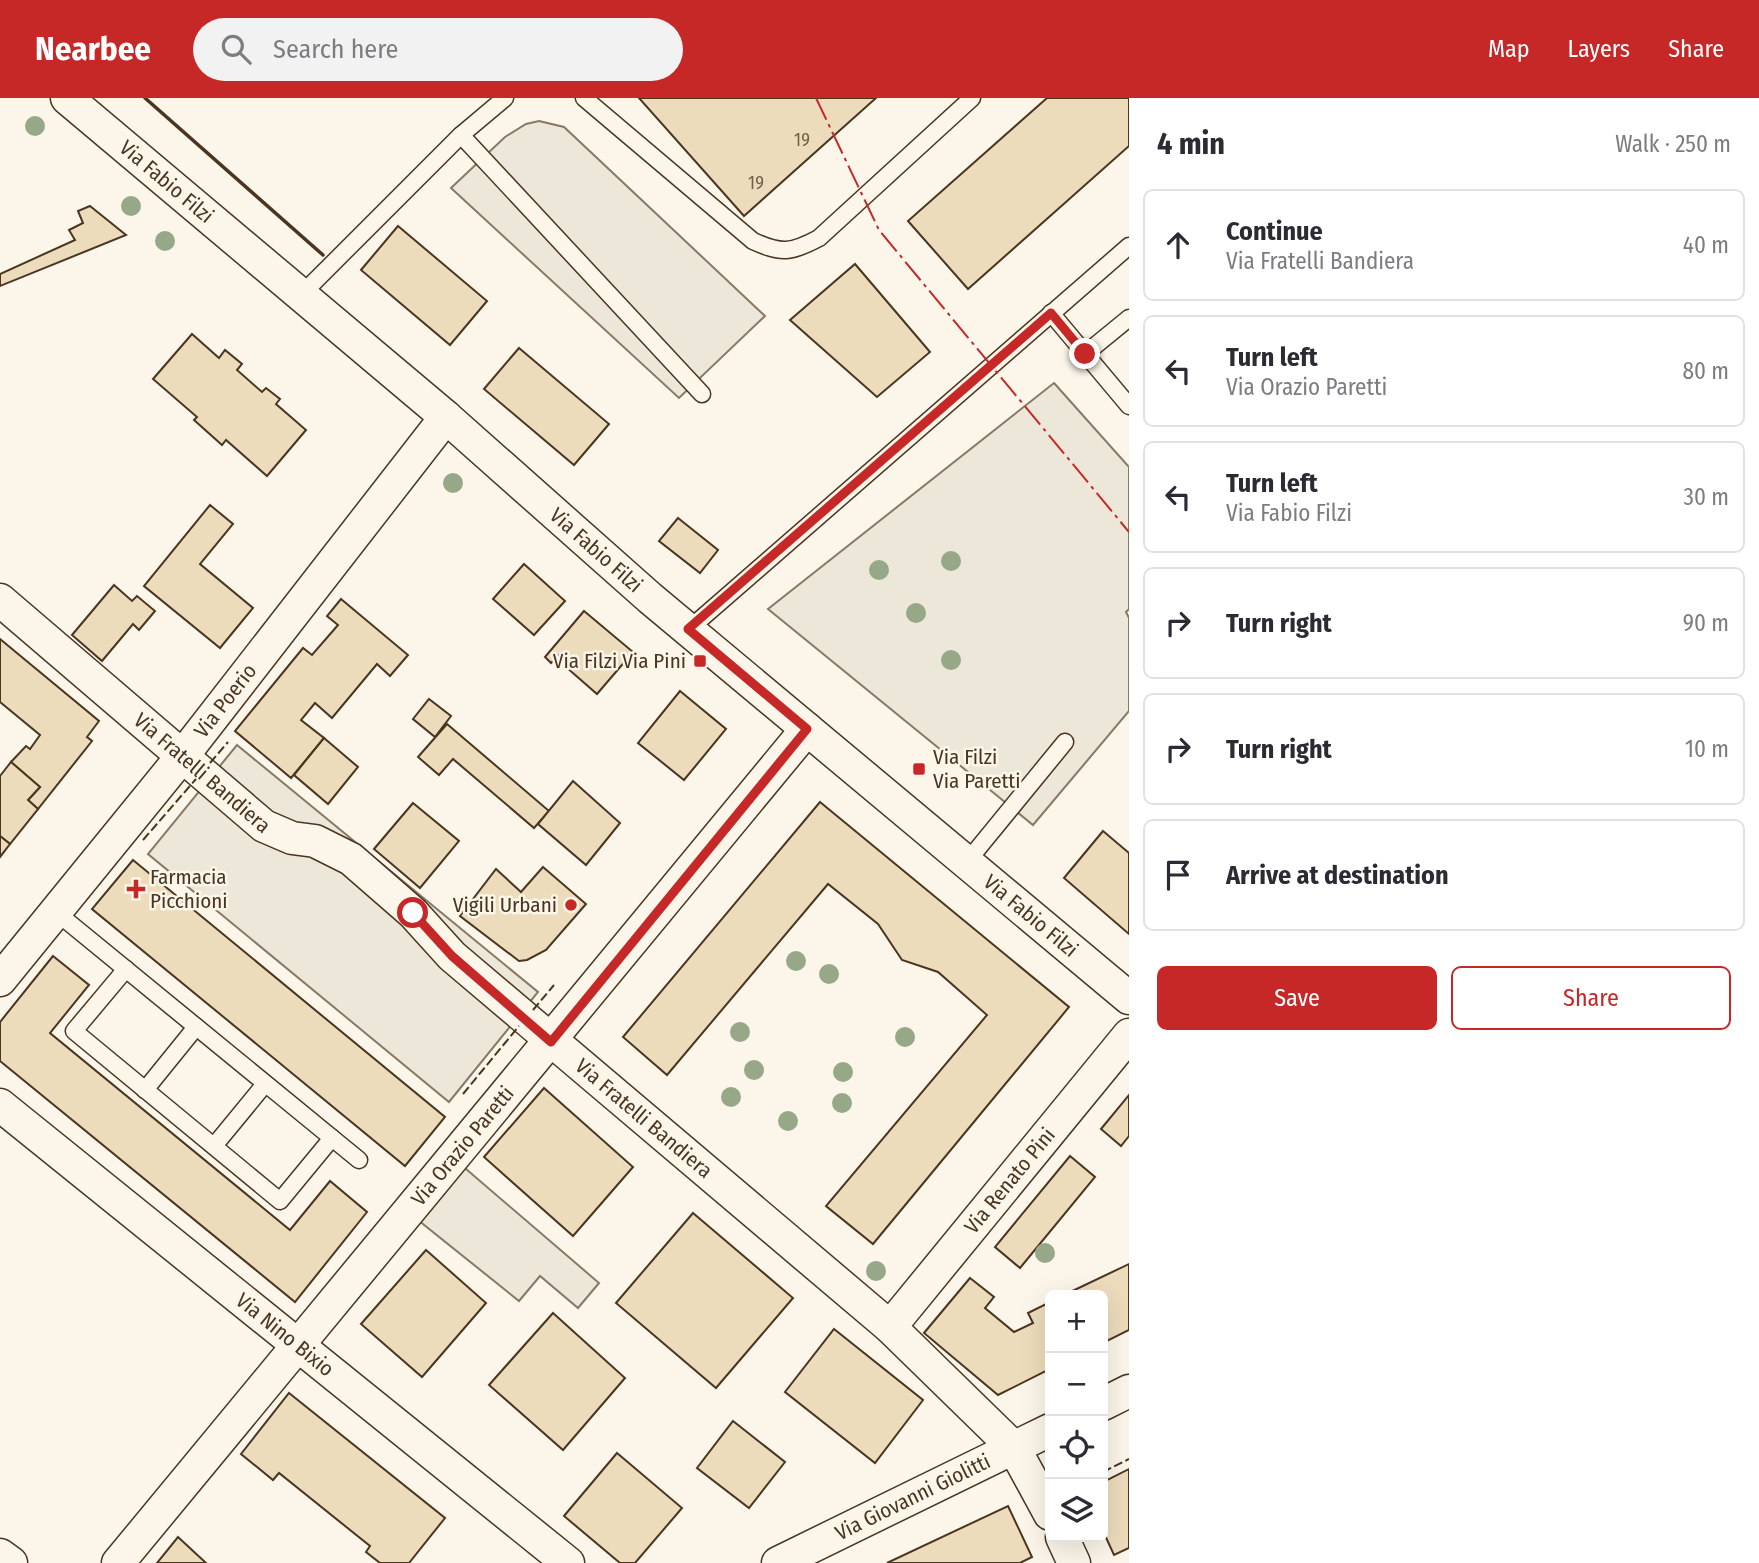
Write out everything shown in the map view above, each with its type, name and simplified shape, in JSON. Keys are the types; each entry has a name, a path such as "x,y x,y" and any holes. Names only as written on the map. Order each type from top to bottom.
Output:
{"street":[{"name":"Via Fabio Filzi","path":"67,98 446,417 688,629 1129,998"},
{"name":"Via Poerio","path":"0,980 184,754 446,417"},
{"name":"Via Fratelli Bandiera","path":"0,600 184,754 264,826 292,838 315,841 351,859 413,913 452,956 551,1042 890,1327 1014,1448 1045,1505"},
{"name":"Via Orazio Paretti","path":"118,1563 203,1444 298,1347 807,729"},
{"name":"Via Renato Pini","path":"890,1327 1129,1034"},
{"name":"Via Nino Bixio","path":"0,1105 568,1563"},
{"path":"1108,1402 1129,1391"},
{"name":"Via Giovanni Giolitti","path":"778,1563 1045,1432"},
{"path":"1064,1542 1074,1563"},
{"path":"0,1555 11,1563"}],"lane":[{"path":"300,296 461,135 505,98"},
{"path":"584,98 753,242 776,252 799,249 819,239 972,98"},
{"path":"461,135 702,394"},
{"path":"688,629 1129,246"},
{"path":"1051,313 1129,406"},
{"path":"1085,354 1129,318"},
{"path":"966,863 1065,743"},
{"path":"56,912 359,1160"},
{"path":"126,969 74,1031 145,1090 280,1200 332,1138"},
{"path":"145,1090 196,1027"},
{"path":"214,1146 265,1084"}],"shaded area":[{"path":"539,121 564,127 765,316 679,398 451,188 505,137 526,124"},
{"path":"1054,383 1129,467 1129,609 1126,612 1129,618 1129,711 1033,825 768,609"},
{"path":"237,745 538,992 449,1102 148,854"},
{"path":"452,1157 599,1283 578,1308 540,1276 519,1301 408,1212"}],"building":[{"path":"639,98 876,98 744,216"},
{"path":"1047,98 1129,98 1129,146 968,289 908,221"},
{"path":"90,206 126,235 0,286 0,274 75,240 69,230 83,223 78,211"},
{"path":"398,226 487,301 450,345 361,270"},
{"path":"855,264 930,352 877,397 790,320"},
{"path":"192,334 219,358 225,350 242,364 237,370 262,392 266,388 280,399 276,404 306,430 267,476 226,440 222,445 194,420 197,417 153,379"},
{"path":"519,348 609,424 574,465 484,389"},
{"path":"210,505 233,524 200,564 253,608 220,648 144,586"},
{"path":"678,518 718,550 700,573 659,541"},
{"path":"524,564 565,601 534,635 493,599"},
{"path":"114,585 132,601 137,596 155,611 139,630 133,624 102,661 72,635"},
{"path":"341,599 408,655 390,676 377,664 332,718 315,703 301,720 324,738 291,778 235,731 303,648 312,655 338,625 327,616"},
{"path":"584,611 633,652 597,694 566,667 569,664 559,655 551,663 545,657"},
{"path":"0,639 99,721 87,737 92,741 38,809 28,800 40,787 11,762 26,746 30,749 40,735 0,702"},
{"path":"680,691 726,729 684,780 638,743"},
{"path":"429,699 451,716 435,737 413,719"},
{"path":"447,724 549,811 534,828 453,759 439,775 418,757"},
{"path":"324,738 358,767 328,804 294,775"},
{"path":"11,762 40,787 28,800 38,809 10,844 0,836 0,776"},
{"path":"573,781 620,823 586,865 538,824"},
{"path":"820,802 1069,1007 873,1244 826,1206 987,1015 938,972 902,960 878,924 828,884 667,1075 623,1037"},
{"path":"413,803 459,841 420,888 374,849"},
{"path":"1103,831 1129,853 1129,934 1064,878"},
{"path":"0,836 10,844 0,857"},
{"path":"133,860 445,1117 405,1166 92,909"},
{"path":"543,867 586,904 546,950 519,961 460,916 496,869 521,892"},
{"path":"53,956 89,985 50,1033 290,1230 330,1181 367,1212 295,1302 0,1061 0,1022"},
{"path":"544,1088 633,1167 573,1236 484,1157"},
{"path":"1129,1095 1129,1136 1121,1146 1101,1129"},
{"path":"1070,1156 1095,1177 1020,1268 995,1247"},
{"path":"693,1213 793,1298 716,1388 616,1303"},
{"path":"426,1250 486,1303 422,1377 361,1324"},
{"path":"1129,1264 1129,1330 1108,1340 1108,1290 1074,1290"},
{"path":"970,1278 994,1297 985,1308 1014,1332 1033,1323 1028,1313 1045,1304 1045,1372 998,1395 924,1333"},
{"path":"553,1313 625,1378 563,1450 489,1385"},
{"path":"834,1329 923,1400 875,1463 785,1392"},
{"path":"289,1393 445,1518 409,1563 380,1563 366,1552 370,1546 279,1473 273,1480 241,1454"},
{"path":"733,1421 785,1462 749,1508 697,1468"},
{"path":"617,1453 682,1508 635,1563 620,1563 564,1516"},
{"path":"1129,1469 1129,1548 1114,1555 1108,1542 1108,1480"},
{"path":"1008,1506 1032,1557 1020,1563 887,1563"},
{"path":"178,1537 206,1563 157,1563"}],"fence":[{"path":"210,763 228,742"},
{"path":"143,840 196,779"},
{"path":"533,1010 554,985"},
{"path":"463,1094 519,1026"},
{"path":"1108,1470 1129,1459"}],"wall":[{"path":"145,98 323,255"}],"power":[{"path":"816,98 879,230 1129,532"}],"place":[{"name":"Via Filzi Via Pini","path":"700,661"},
{"name":"Via Filzi Via Paretti","path":"919,769"},
{"name":"Farmacia Picchioni","path":"136,889"},
{"name":"Vigili Urbani","path":"571,905"}],"route":[{"path":"413,913 452,956 551,1042 807,729 688,629 1051,313 1085,354"}]}
